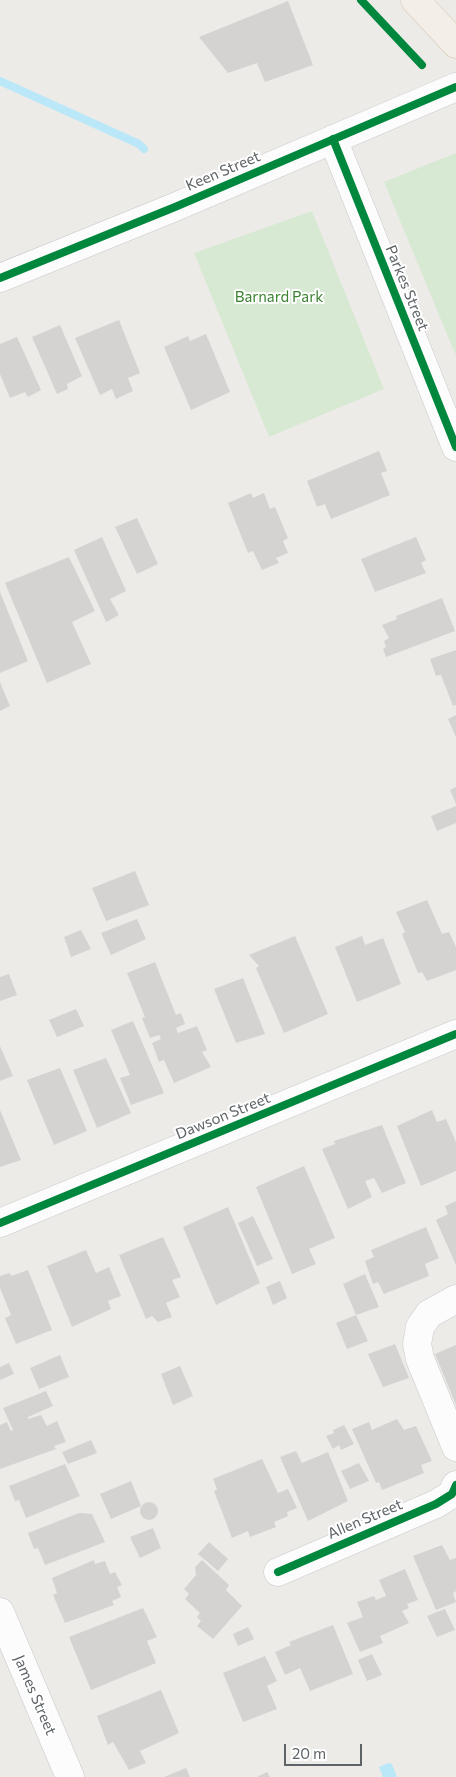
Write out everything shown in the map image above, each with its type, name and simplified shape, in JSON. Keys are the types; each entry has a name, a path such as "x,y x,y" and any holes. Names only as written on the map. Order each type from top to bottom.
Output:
{"main road":[{"path":"415,0 456,44"}],"street":[{"name":"Keen Street","path":"0,278 456,87"},
{"name":"Parkes Street","path":"333,139 456,447"},
{"name":"Dawson Street","path":"0,1223 456,1034"},
{"path":"456,1299 429,1314 420,1327 417,1344 420,1359 456,1447"},
{"name":"Allen Street","path":"278,1572 436,1504 452,1494 456,1485"},
{"name":"James Street","path":"0,1612 70,1777"}],"green space":[{"path":"456,153 456,356 384,182"},
{"name":"Barnard Park","path":"312,211 384,389 269,437 194,253"}],"water":[{"path":"388,1763 392,1764 397,1777 383,1777 379,1767"}],"building":[{"path":"288,1 313,65 265,82 257,63 228,73 199,37"},
{"path":"119,320 140,373 128,378 133,391 116,399 112,389 100,395 75,338"},
{"path":"60,325 82,376 67,384 68,389 57,394 32,337"},
{"path":"206,334 230,392 191,410 164,347 188,336 190,341"},
{"path":"17,337 41,390 28,397 25,392 10,398 0,374 0,344"},
{"path":"379,451 387,471 381,473 390,495 331,519 325,504 317,507 307,481"},
{"path":"251,493 253,498 264,493 270,509 275,507 288,538 283,541 288,553 276,558 279,563 262,570 253,551 248,553 228,503"},
{"path":"137,518 158,564 137,574 115,527"},
{"path":"102,537 126,591 110,599 119,615 106,622 74,550"},
{"path":"416,537 426,560 421,563 426,573 375,592 361,559"},
{"path":"69,557 95,611 72,622 91,664 47,683 5,583"},
{"path":"0,592 28,661 0,673"},
{"path":"442,598 455,631 386,657 383,649 386,647 384,641 389,638 382,625 397,619 396,616"},
{"path":"456,650 456,705 453,706 441,675 436,676 430,659"},
{"path":"0,682 10,706 0,711"},
{"path":"456,715 456,737 448,719"},
{"path":"456,787 456,804 450,790"},
{"path":"456,806 456,823 437,831 431,816"},
{"path":"135,871 149,905 106,921 92,888"},
{"path":"427,900 442,934 449,932 456,947 456,970 427,981 422,972 418,973 402,934 405,932 396,912"},
{"path":"137,919 146,939 111,955 101,933"},
{"path":"81,930 91,949 71,957 64,937"},
{"path":"295,936 328,1014 284,1033 256,968 259,966 249,955"},
{"path":"362,936 365,945 383,938 401,984 357,1002 335,947"},
{"path":"155,962 176,1015 181,1013 185,1024 176,1028 178,1033 197,1026 207,1050 202,1052 211,1067 174,1083 164,1060 159,1062 152,1043 161,1039 159,1035 150,1038 142,1018 145,1017 127,973"},
{"path":"9,974 17,995 0,1001 0,977"},
{"path":"243,978 265,1034 236,1043 214,989"},
{"path":"76,1009 84,1026 57,1037 49,1020"},
{"path":"133,1021 164,1093 131,1105 120,1078 130,1075 111,1030"},
{"path":"0,1046 13,1076 0,1081"},
{"path":"106,1058 131,1113 97,1128 73,1070"},
{"path":"60,1068 87,1131 54,1145 27,1080"},
{"path":"0,1110 21,1160 0,1167"},
{"path":"432,1110 437,1122 446,1119 456,1142 456,1171 421,1186 397,1126"},
{"path":"382,1125 406,1183 382,1193 374,1178 365,1181 372,1197 348,1209 322,1149 335,1144 334,1141"},
{"path":"304,1166 335,1238 309,1249 316,1264 292,1274 256,1187"},
{"path":"456,1201 456,1265 436,1220 448,1214 445,1206"},
{"path":"228,1207 260,1283 216,1305 183,1227"},
{"path":"253,1216 273,1259 257,1266 238,1223"},
{"path":"426,1227 439,1258 425,1264 429,1276 384,1294 378,1282 373,1284 365,1261 374,1257 371,1250"},
{"path":"163,1237 181,1277 172,1280 180,1297 166,1303 172,1317 158,1322 152,1316 146,1319 119,1255"},
{"path":"86,1250 96,1273 109,1267 121,1296 108,1301 111,1309 72,1327 47,1266"},
{"path":"28,1270 52,1330 16,1344 5,1318 11,1315 0,1288 0,1276 10,1273 11,1276"},
{"path":"365,1274 379,1307 356,1315 343,1284"},
{"path":"280,1281 287,1298 273,1305 266,1287"},
{"path":"356,1315 368,1341 347,1349 336,1323"},
{"path":"395,1344 409,1378 383,1387 368,1354"},
{"path":"456,1345 456,1405 435,1354"},
{"path":"60,1355 69,1377 39,1389 30,1368"},
{"path":"9,1363 14,1374 0,1380 0,1367"},
{"path":"180,1366 193,1396 173,1405 161,1374"},
{"path":"46,1391 53,1406 28,1417 28,1419 41,1415 47,1426 57,1421 66,1442 54,1446 56,1449 0,1469 0,1425 7,1422 11,1431 13,1430 3,1408"},
{"path":"397,1419 404,1430 416,1426 432,1461 421,1465 424,1473 382,1490 379,1482 376,1483 352,1429 369,1422 372,1430"},
{"path":"344,1425 354,1444 341,1450 339,1445 333,1449 326,1436 334,1433 333,1430"},
{"path":"91,1440 97,1453 68,1464 62,1452"},
{"path":"296,1451 302,1463 328,1452 348,1501 308,1521 280,1457"},
{"path":"262,1459 278,1493 288,1489 297,1508 287,1512 288,1516 274,1522 276,1527 250,1537 248,1531 232,1538 214,1491 217,1489 213,1479"},
{"path":"359,1463 369,1481 350,1489 341,1471"},
{"path":"65,1464 80,1496 26,1518 19,1500 15,1501 9,1486"},
{"path":"131,1481 141,1506 111,1519 100,1494"},
{"path":"149,1502 155,1505 158,1511 155,1517 149,1520 143,1517 140,1511 143,1505"},
{"path":"79,1513 92,1514 105,1542 45,1565 38,1548 34,1549 28,1533"},
{"path":"153,1528 161,1548 140,1558 130,1537"},
{"path":"209,1542 228,1559 218,1571 198,1554"},
{"path":"442,1545 450,1560 456,1558 456,1591 453,1593 456,1602 436,1610 413,1556"},
{"path":"94,1560 95,1564 105,1561 110,1574 115,1572 122,1585 117,1587 121,1597 112,1601 114,1605 65,1623 53,1595 57,1593 52,1578"},
{"path":"202,1560 229,1585 226,1590 242,1606 213,1639 197,1626 201,1621 197,1617 200,1613 185,1599 189,1594 184,1589 196,1575 195,1567"},
{"path":"405,1569 418,1600 407,1604 409,1608 402,1611 409,1623 380,1636 383,1643 360,1652 347,1623 363,1617 357,1602 374,1596 376,1600 386,1596 379,1580"},
{"path":"143,1608 157,1637 147,1641 156,1663 91,1690 69,1637"},
{"path":"445,1609 455,1630 437,1637 427,1616"},
{"path":"333,1625 353,1674 310,1691 300,1668 285,1675 275,1652 291,1645 289,1642"},
{"path":"248,1627 254,1639 238,1646 233,1634"},
{"path":"372,1654 382,1675 367,1681 358,1660"},
{"path":"265,1656 277,1681 267,1686 277,1709 243,1722 223,1673"},
{"path":"161,1690 179,1733 140,1751 146,1763 129,1770 113,1742 108,1745 97,1716"},
{"path":"186,1768 190,1777 164,1777"},
{"path":"267,1772 270,1777 257,1777"}],"waterway":[{"path":"0,81 139,144 144,149"}],"cycle path":[{"path":"361,0 422,65"},
{"path":"0,278 175,207 456,87"},
{"path":"333,139 456,447"},
{"path":"0,1223 456,1034"},
{"path":"278,1572 436,1504 452,1494 456,1485"}]}
